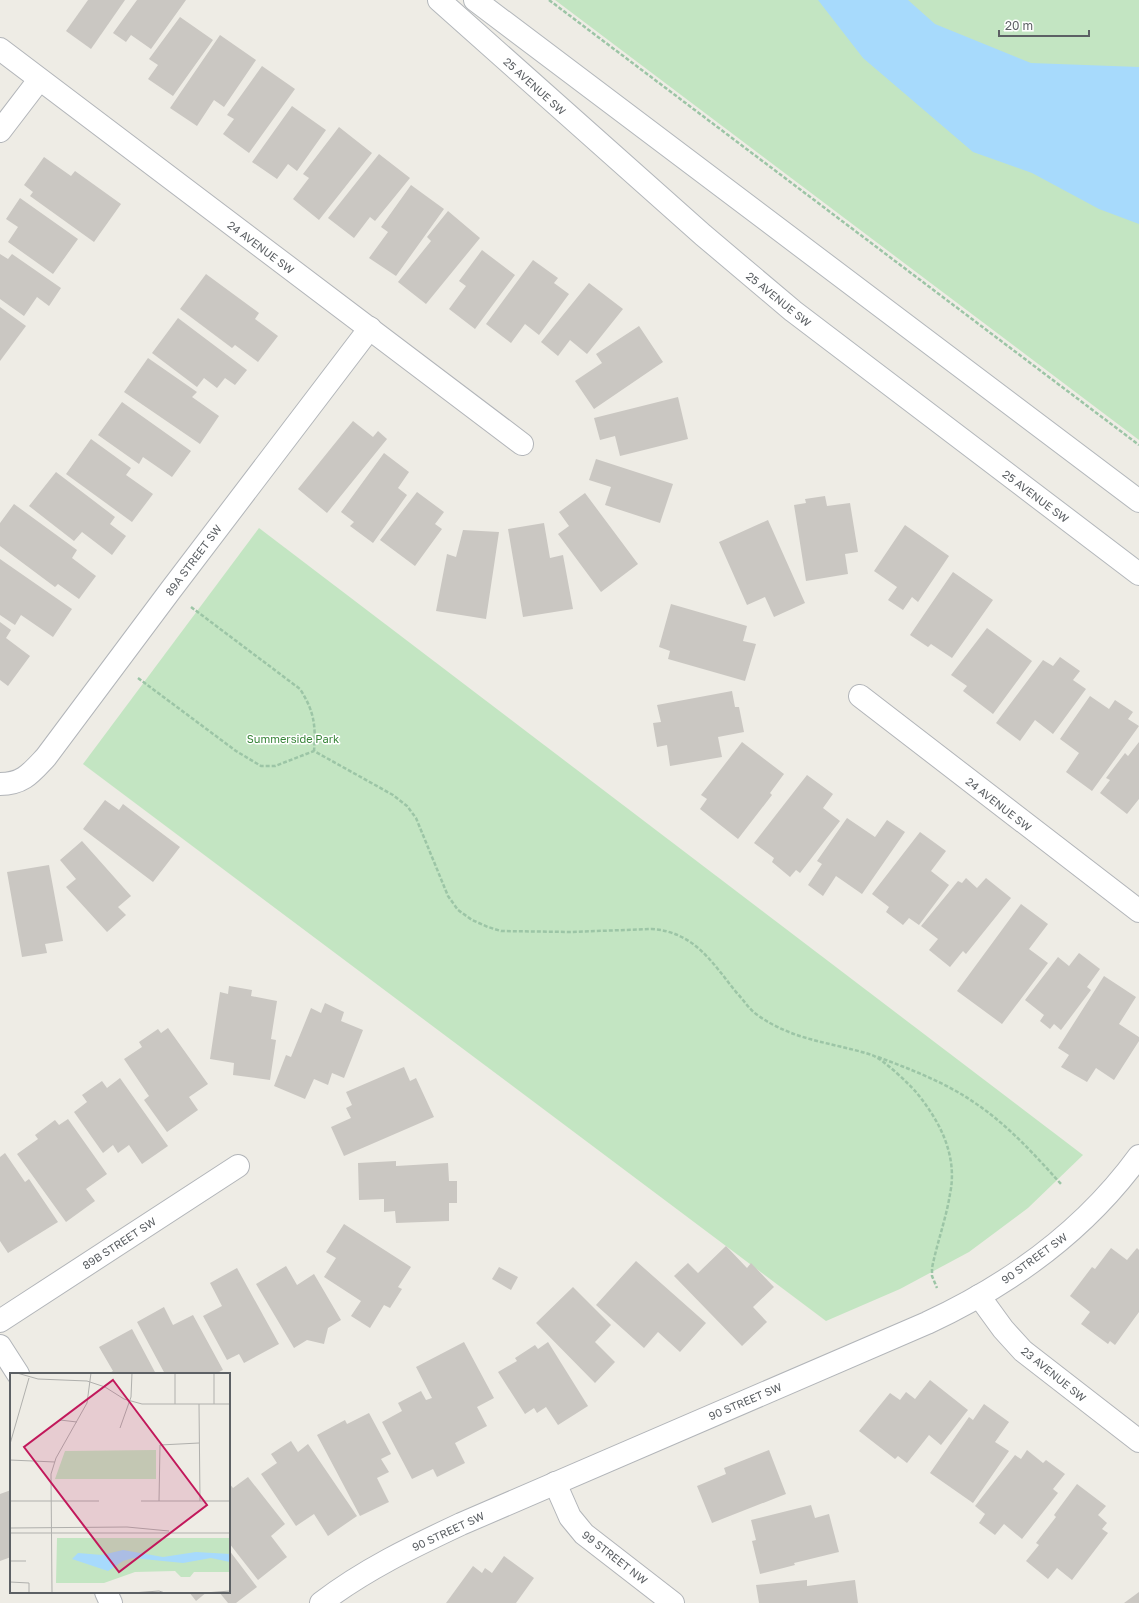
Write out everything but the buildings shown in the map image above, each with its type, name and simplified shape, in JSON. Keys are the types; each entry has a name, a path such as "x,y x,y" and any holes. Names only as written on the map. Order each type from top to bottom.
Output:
{"street":[{"name":"25 AVENUE SW","path":"439,0 703,235 793,312 1139,574"},
{"path":"475,0 1139,501"},
{"name":"24 AVENUE SW","path":"0,49 522,444"},
{"path":"0,131 39,80"},
{"name":"89A STREET SW","path":"6,784 25,778 46,757 116,662 370,328"},
{"name":"24 AVENUE SW","path":"860,696 1139,911"},
{"name":"90 STREET SW","path":"321,1603 364,1574 420,1543 555,1483 927,1323 979,1296 1008,1278 1065,1237 1087,1217 1139,1156"},
{"name":"89B STREET SW","path":"0,1321 238,1166"},
{"name":"23 AVENUE SW","path":"979,1296 1003,1329 1023,1351 1139,1441"},
{"path":"0,1346 17,1373"},
{"name":"99 STREET NW","path":"555,1483 570,1517 584,1534 673,1603"},
{"path":"106,1593 111,1603"}],"path":[{"path":"549,0 1139,445"},
{"path":"170,591 300,689 309,703 313,716 316,731 314,751"},
{"path":"116,662 236,751 261,766 275,766 314,751"},
{"path":"314,751 393,795 407,806 416,818 448,896 458,910 472,920 501,931 570,932 652,929 665,930 681,936 696,945 751,1010 771,1024 791,1034 874,1056 908,1068 944,1085 972,1101 998,1120 1031,1151 1061,1184"},
{"path":"874,1056 906,1081 936,1120 947,1144 951,1162 950,1194 932,1268 932,1276 938,1290"}],"green space":[{"path":"555,0 1139,0 1139,440"},
{"name":"Summerside Park","path":"259,528 1083,1155 1028,1208 969,1252 900,1289 826,1321 83,764"}],"water":[{"path":"818,0 908,0 935,24 1031,63 1139,67 1139,224 1099,209 1032,173 973,152 863,58"}]}
